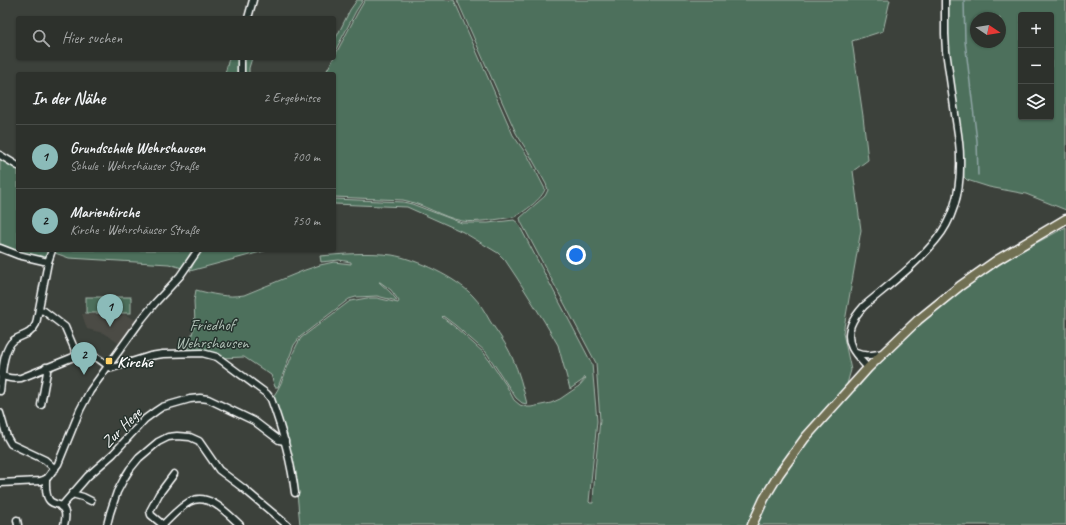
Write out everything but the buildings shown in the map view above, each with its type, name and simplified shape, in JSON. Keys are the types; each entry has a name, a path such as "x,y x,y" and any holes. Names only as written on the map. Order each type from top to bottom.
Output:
{"main road":[{"path":"752,525 764,498 788,460 805,438 883,353 918,320 960,286 997,260 1066,219"}],"street":[{"path":"249,16 253,0"},
{"path":"868,368 856,354 850,343 850,327 855,317 864,306 925,252 937,239 950,217 956,201 960,178 960,156 946,51 945,0"},
{"path":"240,72 241,60"},
{"path":"0,155 16,165"},
{"path":"0,248 18,255 48,262"},
{"path":"0,391 1,375 8,348 14,340 29,334 36,324 51,252"},
{"path":"0,483 32,481 46,479 50,476 63,452 84,401 90,391 142,319 182,274 197,252"},
{"path":"39,310 44,311 65,327 77,355"},
{"path":"1,375 12,379 21,378 77,355 94,356 112,368 150,356 163,354 202,353 217,357 267,394 271,399 285,441 292,470 295,493"},
{"path":"856,354 862,356 872,356 883,353"},
{"path":"42,405 47,372 46,367"},
{"name":"Zur Hege","path":"61,506 92,473 113,454 145,419 159,409 190,399 208,399 254,422 279,440 285,441"},
{"path":"0,413 7,437 11,444 45,460 54,469"},
{"path":"107,525 117,492 130,469 139,458 158,442 168,437 177,436 190,437 199,441 219,470 287,525"},
{"path":"174,474 150,509 151,515 163,525 178,510 194,500 205,500 218,505 240,525"},
{"path":"46,479 49,499 64,509 64,525"},
{"path":"72,494 91,501"}],"shaded area":[{"path":"82,314 123,314 138,321 120,344 103,333 87,329"}],"green space":[{"path":"357,0 363,0 336,49 336,38 350,10"},
{"path":"365,0 454,0 513,135 529,158 545,189 541,197 514,217 474,222 454,219 418,204 403,200 336,197 336,72 326,72 332,60 336,60 336,53"},
{"name":"Friedhof Wehrshausen","path":"457,0 890,0 883,31 852,41 868,160 853,171 861,230 843,333 851,370 847,384 855,391 907,336 945,303 1007,260 1066,227 1066,525 300,525 297,493 273,397 281,383 293,352 301,338 350,301 377,298 398,303 399,301 391,290 380,282 397,301 377,296 356,297 349,299 300,337 294,345 278,387 275,387 271,375 244,357 221,358 187,351 195,324 194,301 196,290 226,296 244,295 320,265 334,262 351,264 351,262 339,260 321,262 320,256 365,253 402,257 436,270 447,276 466,289 478,302 510,352 519,374 527,404 522,403 516,398 486,352 455,325 443,316 442,317 484,353 506,385 514,400 520,405 531,407 551,403 560,399 579,386 586,378 585,377 570,389 558,345 517,278 505,260 498,253 463,232 407,207 336,204 336,199 403,202 462,223 488,223 514,220 518,223 592,364 597,421 589,502 593,503 600,420 596,363 521,222 520,218 545,196 548,190 531,157 516,133"},
{"path":"948,0 1066,0 1066,210 1026,194 989,187 967,180 964,177 963,156 949,50"},
{"path":"228,60 251,60 249,72 226,72"},
{"path":"0,159 16,168 16,252 0,246"},
{"path":"16,252 48,252 44,259"},
{"path":"191,252 182,268 169,264 69,258 55,253"},
{"path":"199,252 261,252 190,271"},
{"path":"86,297 131,297 131,313 86,313"}],"waterway":[{"path":"964,0 965,41 977,141 978,175"}],"place":[{"name":"Grundschule Wehrshausen","path":"110,327"},
{"name":"Kirche","path":"109,361"},
{"name":"Marienkirche","path":"84,375"}]}
